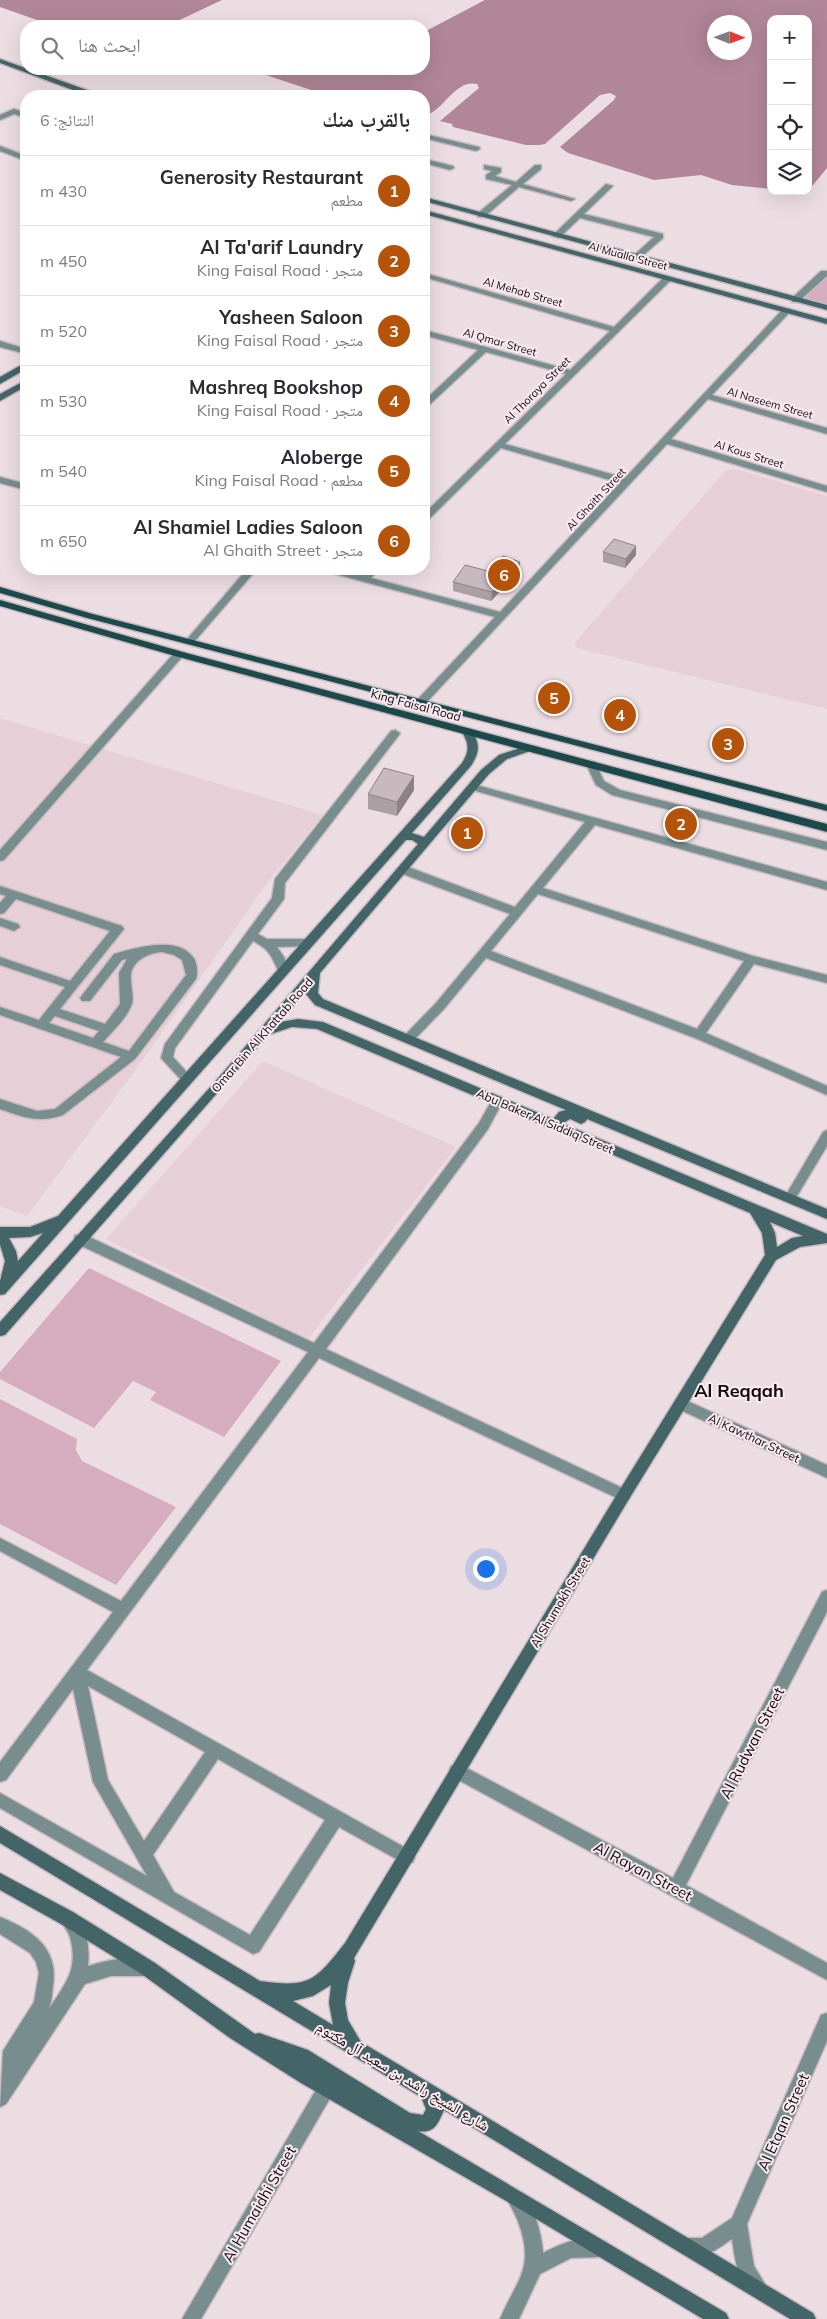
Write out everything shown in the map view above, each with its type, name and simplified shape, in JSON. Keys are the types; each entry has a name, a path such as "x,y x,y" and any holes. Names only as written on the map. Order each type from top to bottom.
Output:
{"main road":[{"name":"King Faisal Road","path":"0,590 90,616 191,640 827,808"},
{"name":"King Faisal Road","path":"0,603 178,654 827,828"}],"street":[{"path":"0,61 20,68"},
{"path":"38,75 79,90"},
{"path":"0,118 14,111 20,114"},
{"path":"430,138 476,149"},
{"path":"0,148 20,157"},
{"path":"430,163 450,168"},
{"path":"487,167 498,170 489,177 571,199"},
{"path":"481,215 538,167"},
{"path":"556,236 609,186"},
{"name":"Al Mualla Street","path":"430,202 827,308"},
{"name":"Al Mualla Street","path":"430,214 827,322"},
{"path":"579,214 660,236 636,257"},
{"path":"795,300 824,273 827,274"},
{"name":"Al Mehab Street","path":"430,277 616,330"},
{"name":"Al Thoraya Street","path":"430,513 668,279"},
{"name":"Al Ghaith Street","path":"422,702 786,311"},
{"name":"Al Qmar Street","path":"430,334 571,374"},
{"path":"0,344 20,350"},
{"path":"430,399 484,349"},
{"path":"0,381 20,369"},
{"path":"0,398 20,386"},
{"name":"Al Naseem Street","path":"706,396 827,431"},
{"name":"Al Kous Street","path":"665,440 827,488"},
{"path":"499,445 626,482"},
{"path":"0,480 20,485"},
{"path":"430,503 437,505"},
{"path":"191,640 247,575"},
{"path":"347,575 503,616"},
{"path":"364,580 369,575"},
{"path":"0,857 178,654"},
{"path":"2,1287 472,756 473,741 466,731"},
{"path":"187,1079 169,1062 167,1054 169,1047 278,899 279,882 395,733"},
{"name":"Omar Bin Al Khattab Road","path":"0,1332 225,1078 473,787 496,762 511,754 529,748"},
{"path":"590,764 600,783 616,793 827,846"},
{"path":"473,787 827,886"},
{"path":"408,1040 485,953 593,820"},
{"path":"401,837 418,838 424,846"},
{"path":"404,870 517,912"},
{"path":"536,889 751,959 827,979"},
{"path":"0,890 118,929 41,1025"},
{"path":"0,910 14,894"},
{"path":"0,922 14,926"},
{"path":"251,936 267,943 306,943"},
{"path":"267,943 278,955 283,969"},
{"path":"0,1104 37,1116 50,1116 59,1112 131,1056 192,976 190,962 177,951 159,948 118,958 86,998"},
{"path":"95,1044 120,1014 127,1002 125,974 131,961 140,952"},
{"path":"485,953 699,1035 827,1091"},
{"path":"699,1035 751,959"},
{"path":"0,961 73,986"},
{"name":"Abu Baker Al Siddiq Street","path":"315,974 312,994 319,1002 827,1214"},
{"path":"0,1011 131,1056"},
{"path":"53,1011 107,1029"},
{"name":"Abu Baker Al Siddiq Street","path":"262,1033 282,1024 297,1021 319,1025 825,1239"},
{"path":"0,1775 484,1126 496,1101"},
{"path":"562,1128 558,1120 563,1115 570,1114 650,1146 687,1155"},
{"path":"790,1198 827,1135"},
{"path":"748,1207 766,1223 770,1230 771,1256"},
{"path":"2,1287 12,1266 11,1254 0,1234 31,1233 49,1227 67,1214"},
{"name":"Al Shumokh Street","path":"258,1989 287,1994 309,1992 328,1979 351,1949 624,1495 682,1404 771,1256 796,1242 825,1239"},
{"path":"80,1240 624,1495"},
{"name":"Al Kawthar Street","path":"682,1404 827,1472"},
{"path":"0,1544 123,1610"},
{"name":"Al Rudwan Street","path":"676,1888 827,1597"},
{"path":"77,1672 407,1857"},
{"path":"77,1672 101,1782 168,1898"},
{"path":"144,1855 216,1750"},
{"name":"Al Rayan Street","path":"457,1772 676,1888 827,1972"},
{"path":"0,1800 253,1946 336,1817"},
{"name":"شارع الشيخ راشد بن سعيد آل مكتوم","path":"0,1834 806,2319"},
{"path":"0,1882 67,1918 149,1969 236,2032 326,2089 514,2196 720,2319"},
{"path":"4,2092 79,1978 82,1954 77,1933 67,1918"},
{"path":"0,1925 36,1947 44,1959 47,1973 42,2004 11,2051 4,2092"},
{"name":"Al Shumokh Street","path":"351,1949 338,1983 336,2008 343,2030 360,2050"},
{"path":"79,1978 112,1967 133,1966 149,1969"},
{"name":"Al Etqan Street","path":"738,2224 827,2021"},
{"path":"236,2032 302,2056 408,2121 427,2124 435,2110 427,2090"},
{"name":"Al Humaidhi Street","path":"191,2319 326,2089"},
{"path":"509,2319 534,2268 532,2234 525,2212 514,2196"},
{"path":"688,2247 705,2247 738,2224 746,2269 759,2290"},
{"path":"534,2268 569,2249 600,2248"}],"shaded area":[{"path":"0,0 827,0 827,168 812,186 812,15 767,15 767,189 732,185 701,175 654,180 568,153 560,147 614,100 616,96 610,93 600,95 545,144 526,145 453,127 452,124 440,121 479,88 477,84 462,86 430,113 430,90 311,90 266,75 430,75 430,20 37,20 0,7"},
{"path":"824,278 827,278 827,304 804,298"},
{"path":"736,469 827,496 827,709 576,648 575,644 583,633 726,470"},
{"path":"0,718 323,815 270,879 137,1068 27,1216 0,1206"},
{"path":"263,1061 456,1147 308,1339 106,1239"},
{"path":"89,1268 281,1361 224,1437 150,1400 156,1392 133,1381 94,1428 0,1379 0,1372"},
{"path":"0,1399 77,1439 76,1450 82,1461 176,1507 116,1585 0,1524"}],"pier":[{"path":"222,0 485,0 430,29 430,20 180,20"}],"building":[{"path":"614,539 636,546 626,559 603,552"},
{"path":"503,556 520,562 492,592 453,582 465,565 488,571"},
{"path":"384,768 414,776 397,802 368,794"}],"place":[{"name":"Al Shamiel Ladies Saloon","path":"504,575"},
{"name":"Aloberge","path":"554,698"},
{"name":"Mashreq Bookshop","path":"620,715"},
{"name":"Yasheen Saloon","path":"728,744"},
{"name":"Al Ta'arif Laundry","path":"681,824"},
{"name":"Generosity Restaurant","path":"467,833"}],"district":[{"name":"Al Reqqah","path":"739,1390"}]}
